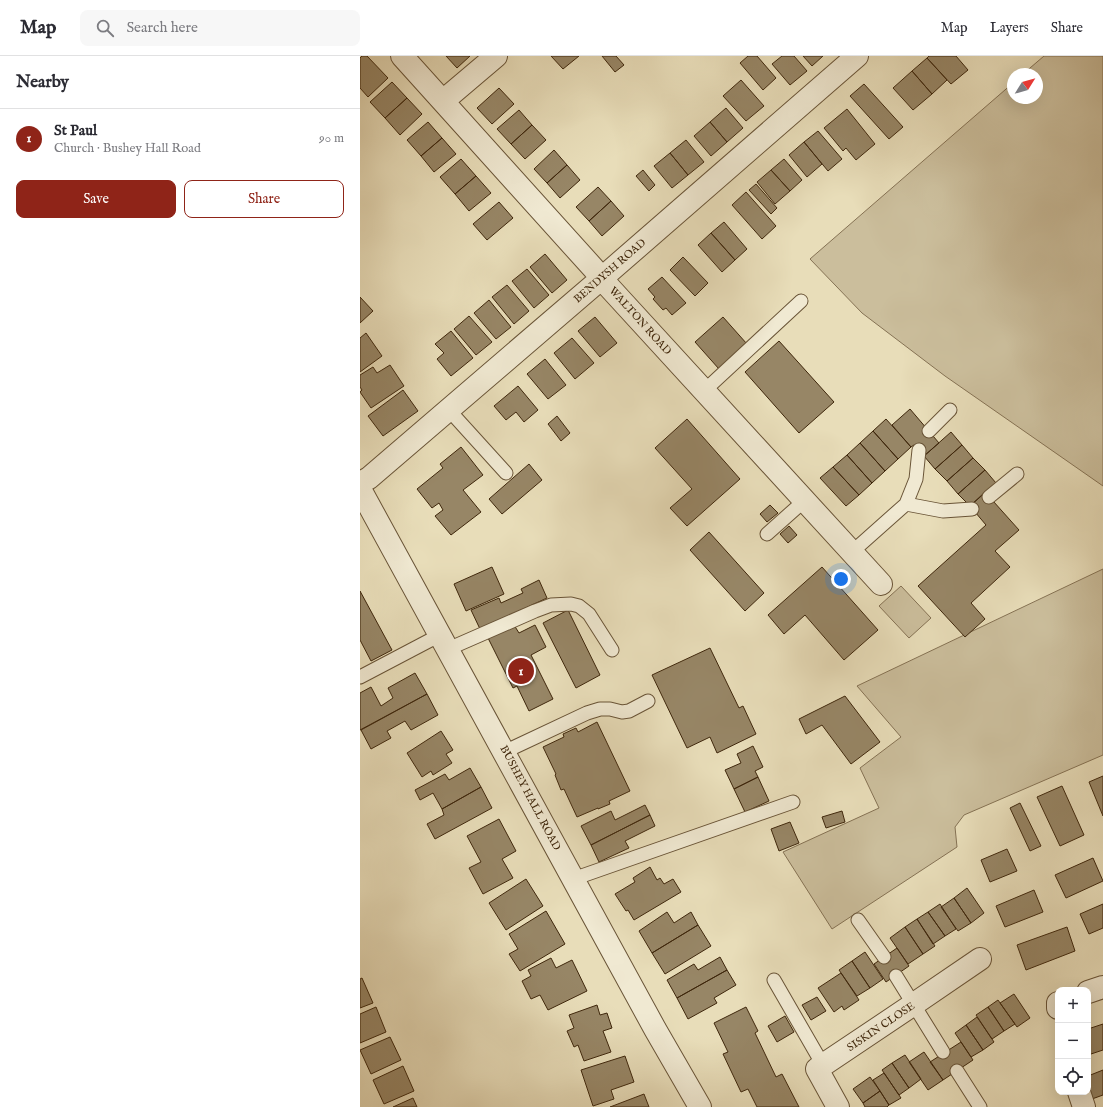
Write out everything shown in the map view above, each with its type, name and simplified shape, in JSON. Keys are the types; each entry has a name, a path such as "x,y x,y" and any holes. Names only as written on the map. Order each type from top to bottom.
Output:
{"street":[{"name":"WALTON ROAD","path":"402,56 704,391 881,584"},
{"path":"443,102 496,56"},
{"name":"BENDYSH ROAD","path":"360,483 369,478 602,278 857,56"},
{"name":"BUSHEY HALL ROAD","path":"360,489 655,1029 700,1107"},
{"name":"SISKIN CLOSE","path":"823,1065 980,959"},
{"path":"1091,991 1103,987"},
{"path":"823,1065 817,1069 838,1107"},
{"path":"1079,1095 1084,1107"}],"lane":[{"path":"704,391 801,301"},
{"path":"448,410 506,473"},
{"path":"929,431 950,410"},
{"path":"852,552 906,504 916,479 919,450"},
{"path":"989,497 1017,474"},
{"path":"767,534 804,500"},
{"path":"906,504 943,511 972,509"},
{"path":"360,677 444,642 551,605 571,604 580,606 589,614 597,625 612,650"},
{"path":"504,752 587,713 600,709 610,709 622,712 629,711 648,702"},
{"path":"573,879 793,802"},
{"path":"858,920 884,957"},
{"path":"896,976 943,1052"},
{"path":"774,980 823,1065"},
{"path":"956,1071 980,1107"}],"shaded area":[{"path":"1044,56 1103,56 1103,486 945,376 862,313 810,259 1007,88 1007,104 1043,104 1043,68 1030,68"},
{"path":"1103,569 1103,755 964,815 955,827 957,847 832,929 783,852 879,808 860,768 901,737 857,686"},
{"path":"901,586 931,618 909,638 879,606"}],"building":[{"path":"362,56 367,56 388,78 368,97 360,88 360,58"},
{"path":"446,56 470,56 457,68"},
{"path":"551,56 579,56 563,69"},
{"path":"602,56 616,56 624,65 615,72"},
{"path":"748,56 757,56 776,78 763,90 740,63"},
{"path":"782,56 794,56 807,71 790,85 772,64"},
{"path":"803,56 823,56 812,66"},
{"path":"929,56 956,56 968,70 951,84 927,58"},
{"path":"927,58 947,80 932,94 912,71"},
{"path":"912,71 932,94 913,110 893,88"},
{"path":"741,80 764,106 746,121 723,96"},
{"path":"392,82 407,98 385,118 370,102"},
{"path":"864,84 903,127 889,139 850,96"},
{"path":"499,88 514,104 492,124 477,108"},
{"path":"407,98 422,114 400,135 385,118"},
{"path":"726,108 743,128 727,142 710,122"},
{"path":"847,109 875,144 856,160 846,148 843,151 824,128"},
{"path":"519,110 532,125 511,144 497,129"},
{"path":"428,122 442,138 421,156 407,140"},
{"path":"710,122 727,142 711,156 694,136"},
{"path":"532,125 546,140 525,159 511,144"},
{"path":"818,131 842,159 828,171 804,142"},
{"path":"442,138 456,154 434,172 421,156"},
{"path":"686,140 704,162 688,175 670,153"},
{"path":"804,142 822,164 807,177 789,155"},
{"path":"554,150 567,165 547,183 534,169"},
{"path":"670,153 688,175 672,188 654,166"},
{"path":"461,159 476,176 455,194 440,177"},
{"path":"784,159 802,180 790,191 771,170"},
{"path":"567,165 580,180 560,198 547,183"},
{"path":"643,170 655,185 649,191 636,176"},
{"path":"771,170 790,191 775,204 757,182"},
{"path":"476,176 491,193 469,211 455,194"},
{"path":"756,184 777,208 771,214 749,190"},
{"path":"598,187 611,201 589,221 576,207"},
{"path":"746,192 776,226 762,239 732,205"},
{"path":"611,201 624,216 602,236 589,221"},
{"path":"499,202 513,218 487,240 473,224"},
{"path":"724,222 747,249 735,260 711,233"},
{"path":"711,233 735,260 722,272 698,245"},
{"path":"545,254 567,280 552,293 530,267"},
{"path":"683,257 708,283 695,296 670,270"},
{"path":"527,269 549,295 534,308 512,281"},
{"path":"662,277 686,303 672,315 666,308 663,310 653,299 655,297 648,289"},
{"path":"507,285 529,311 514,324 492,297"},
{"path":"360,297 373,311 360,323"},
{"path":"489,300 511,327 496,339 474,313"},
{"path":"469,316 492,342 476,355 454,329"},
{"path":"595,317 617,343 600,357 578,331"},
{"path":"723,317 747,344 719,369 695,342"},
{"path":"451,331 473,358 451,376 437,359 444,353 435,344"},
{"path":"366,333 382,356 360,372 360,338"},
{"path":"572,338 594,363 575,379 554,353"},
{"path":"779,341 834,402 799,433 745,372"},
{"path":"545,359 566,385 548,399 527,374"},
{"path":"390,365 404,386 371,408 360,392 362,390 360,387 360,375 373,367 377,373"},
{"path":"518,386 538,410 524,422 516,412 506,420 494,406"},
{"path":"403,390 418,411 383,436 368,416"},
{"path":"910,409 939,443 924,456 914,445 911,447 892,425"},
{"path":"557,416 570,433 561,441 548,424"},
{"path":"687,419 740,479 687,526 670,508 692,489 655,448"},
{"path":"886,419 911,447 898,459 873,431"},
{"path":"873,431 898,459 885,471 860,443"},
{"path":"951,432 962,445 935,469 924,456"},
{"path":"860,443 885,471 872,483 847,455"},
{"path":"962,445 973,458 947,481 935,469"},
{"path":"461,447 483,475 463,490 481,512 451,535 435,516 443,510 439,503 432,508 417,489 443,468 440,464"},
{"path":"847,455 872,483 859,495 833,467"},
{"path":"973,458 985,470 958,494 947,481"},
{"path":"529,464 542,480 502,514 489,499"},
{"path":"833,467 859,495 846,506 820,478"},
{"path":"985,470 996,483 970,506 958,494"},
{"path":"985,492 1019,530 995,551 1010,567 971,603 985,619 965,637 918,586 986,525 970,506"},
{"path":"770,505 778,513 767,522 760,514"},
{"path":"789,526 797,535 788,543 780,534"},
{"path":"709,532 764,593 745,611 690,550"},
{"path":"492,567 504,594 466,611 454,584"},
{"path":"822,567 878,630 844,660 805,615 784,634 768,615"},
{"path":"539,580 547,598 480,629 471,610 499,598 501,603 523,593 521,589"},
{"path":"360,591 392,650 371,661 360,640"},
{"path":"568,610 600,675 576,688 543,623"},
{"path":"514,625 519,633 535,625 546,647 531,655 553,699 529,711 517,686 513,688 488,638"},
{"path":"710,648 739,708 743,706 756,734 717,753 710,737 687,748 652,675"},
{"path":"415,673 427,694 360,730 360,693 371,687 381,706 393,698 388,688"},
{"path":"427,694 438,715 411,730 405,721 387,731 391,738 371,749 361,730"},
{"path":"845,696 880,742 851,764 822,725 806,734 799,719"},
{"path":"597,722 630,791 609,801 610,804 577,817 564,789 561,790 555,775 556,774 543,747 564,737 563,734 576,728 578,732"},
{"path":"441,731 453,750 446,754 452,763 433,775 431,771 422,777 407,753"},
{"path":"753,746 763,767 755,771 758,777 734,789 725,770 741,763 737,754"},
{"path":"470,768 481,787 442,809 433,793 420,800 415,790 445,774 449,780"},
{"path":"1103,776 1103,816 1089,782"},
{"path":"758,777 769,801 745,812 734,789"},
{"path":"1062,786 1084,835 1060,846 1037,797"},
{"path":"481,787 492,808 435,839 427,824 444,815 442,809"},
{"path":"1020,803 1041,846 1030,851 1010,808"},
{"path":"645,805 650,815 591,845 581,826 611,811 615,820"},
{"path":"842,811 845,822 826,828 822,817"},
{"path":"650,815 655,826 625,841 629,848 599,862 591,845"},
{"path":"499,819 516,851 502,859 513,878 483,894 469,868 481,862 467,836"},
{"path":"790,822 799,843 779,851 771,829"},
{"path":"1007,849 1017,871 990,882 981,860"},
{"path":"1093,858 1103,881 1066,898 1055,875"},
{"path":"650,867 657,880 660,878 664,884 673,879 681,892 634,920 615,894 635,882 633,878"},
{"path":"526,879 543,906 506,930 489,903"},
{"path":"967,888 984,913 971,923 954,898"},
{"path":"1034,890 1043,912 1005,927 996,906"},
{"path":"954,898 971,923 958,931 941,907"},
{"path":"940,904 956,929 945,936 928,912"},
{"path":"1103,904 1103,928 1089,934 1080,914"},
{"path":"546,911 565,944 520,971 509,954 518,949 509,934"},
{"path":"667,912 674,923 691,912 698,925 652,953 639,931"},
{"path":"928,912 945,936 933,944 917,919"},
{"path":"917,919 935,946 923,954 905,927"},
{"path":"698,925 711,946 665,974 652,953"},
{"path":"905,927 923,954 908,964 890,938"},
{"path":"1067,927 1075,951 1026,970 1017,945"},
{"path":"897,948 909,966 886,982 874,964"},
{"path":"865,952 883,979 870,988 852,961"},
{"path":"720,957 727,970 677,998 667,980 694,964 698,970"},
{"path":"551,958 556,968 572,960 587,991 548,1010 540,995 531,999 522,981 531,976 528,970"},
{"path":"852,961 870,988 857,996 839,970"},
{"path":"727,970 736,985 714,998 717,1003 688,1019 677,998"},
{"path":"841,973 859,1000 844,1010 842,1006 834,1012 818,988"},
{"path":"362,978 373,1003 360,1008 360,979"},
{"path":"1014,994 1030,1018 1017,1027 1000,1003"},
{"path":"817,997 826,1011 811,1020 802,1005"},
{"path":"998,1000 1015,1024 1004,1031 988,1007"},
{"path":"597,1005 600,1015 607,1013 612,1028 603,1031 611,1052 584,1061 578,1045 574,1047 567,1031 574,1028 569,1015"},
{"path":"376,1007 386,1032 360,1043 360,1014"},
{"path":"746,1007 758,1031 755,1033 776,1077 782,1074 799,1107 757,1107 748,1089 741,1092 723,1054 728,1052 714,1023"},
{"path":"988,1007 1004,1031 992,1039 976,1015"},
{"path":"785,1016 794,1032 777,1042 768,1026"},
{"path":"977,1017 994,1042 983,1050 966,1025"},
{"path":"1103,1024 1103,1050 1091,1054 1091,1028"},
{"path":"966,1025 983,1050 971,1057 955,1033"},
{"path":"390,1037 401,1060 371,1074 360,1050"},
{"path":"961,1042 973,1060 943,1080 930,1062"},
{"path":"924,1052 943,1080 928,1090 909,1062"},
{"path":"905,1055 921,1079 909,1088 892,1063"},
{"path":"625,1056 634,1082 611,1090 614,1099 593,1106 581,1070"},
{"path":"892,1063 909,1088 899,1095 882,1070"},
{"path":"403,1066 414,1091 384,1104 373,1080"},
{"path":"1103,1070 1103,1095 1092,1099 1091,1095 1091,1075"},
{"path":"884,1073 901,1098 889,1105 873,1080"},
{"path":"870,1077 880,1091 863,1103 853,1089"},
{"path":"880,1091 889,1105 887,1107 865,1107 863,1103"},
{"path":"644,1094 649,1107 610,1107"},
{"path":"413,1098 417,1107 393,1107"}],"place":[{"name":"St Paul","path":"521,671"}]}
